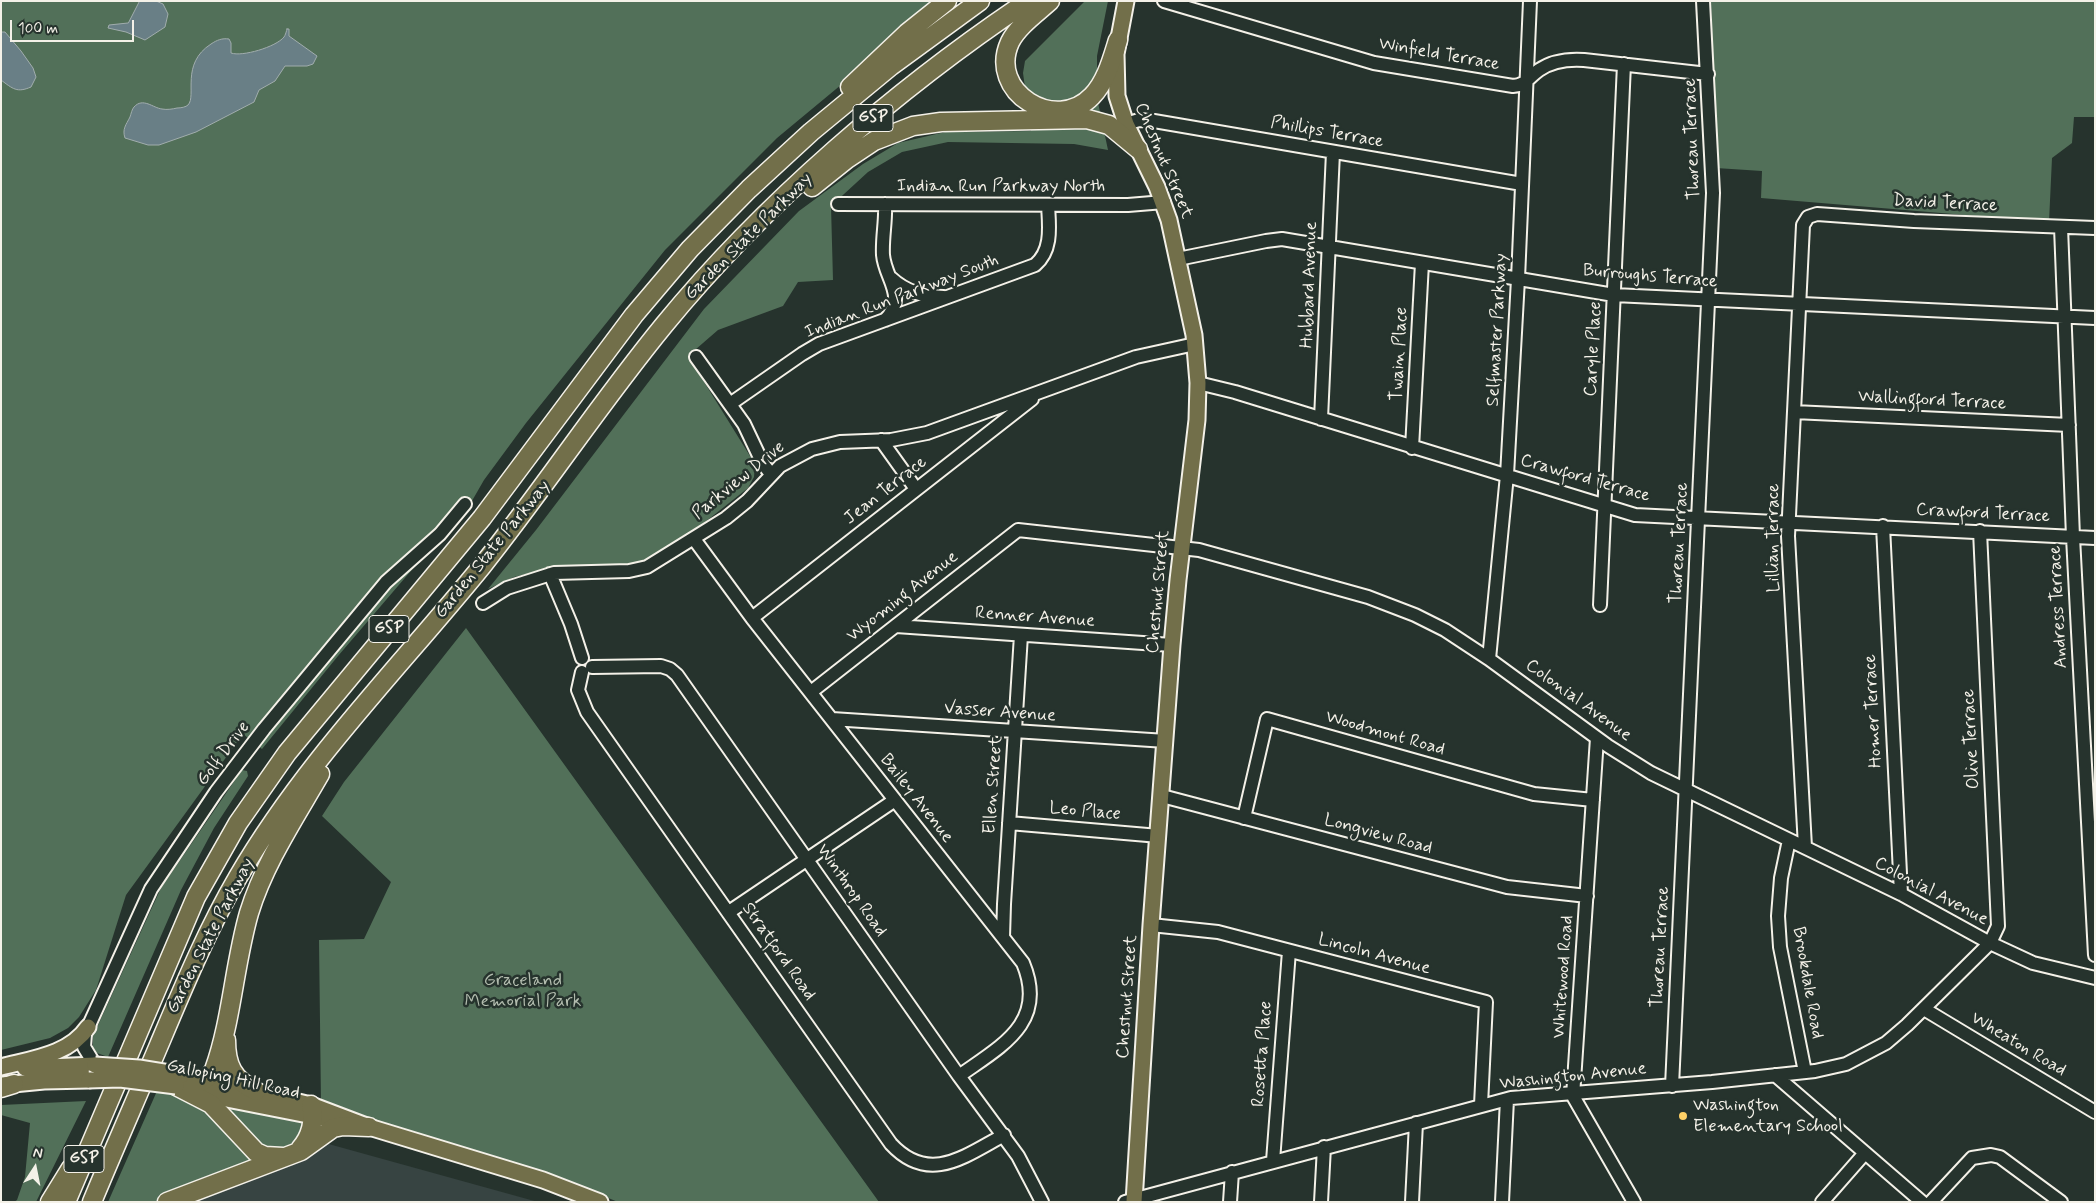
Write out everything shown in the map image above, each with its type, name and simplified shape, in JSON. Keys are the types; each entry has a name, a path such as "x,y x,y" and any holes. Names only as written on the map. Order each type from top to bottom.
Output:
{"highway":[{"path":"749,189 872,64 947,1"},
{"name":"Garden State Parkway","path":"66,1202 196,897 229,837 266,780 297,740 482,518 645,301 690,250 749,189 852,98 924,41 980,1"},
{"name":"Garden State Parkway","path":"92,1202 180,994 228,895 282,809 360,710 511,529 658,332 731,250 792,191 880,112 947,59 1028,1"},
{"path":"1050,1 1012,38 1006,53 1006,67 1012,86 1025,101 1044,110 1098,112 1126,124"},
{"path":"1058,111 1079,106 1095,93 1105,76 1118,40"},
{"path":"731,250 862,149 886,136 913,126 941,122 1087,119 1109,125 1138,148"},
{"path":"179,1080 199,1083 207,1079 215,1066 242,939 258,888 326,762 360,710"},
{"path":"227,1016 226,1046 230,1068 238,1080 256,1091"},
{"path":"179,1080 211,1104 256,1152 265,1156 290,1156 306,1140 312,1110"},
{"path":"50,1202 102,1116"},
{"path":"167,1202 290,1156 307,1148 333,1128 343,1126 369,1127"}],"main road":[{"name":"Chestnut Street","path":"1126,1 1115,61 1118,104 1164,202 1178,259 1195,344 1198,383 1197,420 1172,646 1131,1201"},
{"path":"1,1069 60,1050 75,1041 88,1027"},
{"path":"96,1065 108,1074 120,1079"},
{"name":"Galloping Hill Road","path":"1,1069 96,1065 139,1068 179,1080 194,1092 312,1110"},
{"name":"Galloping Hill Road","path":"207,1079 256,1091 312,1110 543,1180 600,1202"},
{"name":"Galloping Hill Road","path":"5,1086 89,1080 179,1080"}],"street":[{"name":"Winfield Terrace","path":"1164,1 1374,63 1513,86 1526,83"},
{"name":"Selfmaster Parkway","path":"1489,659 1507,475 1530,1"},
{"name":"Thoreau Terrace","path":"1672,1086 1713,193 1703,1"},
{"path":"1526,83 1539,70 1556,62 1568,60 1624,64 1708,74"},
{"name":"Caryle Place","path":"1600,604 1624,64"},
{"name":"Phillips Terrace","path":"1126,124 1138,120 1154,121 1522,184"},
{"name":"Hubbard Avenue","path":"1321,420 1333,152"},
{"name":"Indian Run Parkway North","path":"838,204 1137,205 1164,202"},
{"path":"885,204 884,258 895,293 894,304 885,320"},
{"name":"Indian Run Parkway South","path":"730,404 813,347 833,338 1025,270 1038,262 1048,244 1048,205"},
{"name":"David Terrace","path":"1802,229 1808,217 1817,214 2061,228 2095,228"},
{"name":"Andress Terrace","path":"2061,228 2073,537 2093,886 2095,955"},
{"name":"Lillian Terrace","path":"1802,229 1789,522 1804,847"},
{"name":"Burroughs Terrace","path":"1178,259 1276,240 1329,247 1614,296 2095,318"},
{"name":"Twain Place","path":"1412,448 1422,263"},
{"path":"891,278 905,288 923,295 952,296"},
{"name":"Parkview Drive","path":"483,603 507,588 550,574 635,571 655,563 694,540 740,506 771,474 792,458 819,447 840,442 909,437 936,430 1142,355 1195,344"},
{"path":"696,357 744,424 771,474"},
{"name":"Crawford Terrace","path":"1198,383 1235,392 1638,516 1883,526 2095,538"},
{"name":"Jean Terrace","path":"752,618 1042,392"},
{"name":"Wallingford Terrace","path":"1794,412 2069,425"},
{"path":"881,440 916,489"},
{"name":"Golf Drive","path":"96,1065 84,1047 84,1039 151,889 216,792 264,729 386,582 440,534 465,504"},
{"name":"Homer Terrace","path":"1883,526 1901,894"},
{"name":"Colonial Avenue","path":"1018,530 1199,550 1368,597 1415,615 1445,630 1489,659 1597,738 1651,772 1901,894 1990,943 2033,963 2095,978"},
{"name":"Wyoming Avenue","path":"810,692 1018,530"},
{"name":"Olive Terrace","path":"1980,531 1998,926 1990,943"},
{"name":"Bailey Avenue","path":"694,540 752,618 1020,958 1028,975 1030,994 1027,1013 1014,1035 959,1076"},
{"name":"Stratford Road","path":"550,574 571,624 582,658 577,664 578,669 587,669 578,690 587,712 891,1144 902,1156 923,1164 945,1164 1004,1135"},
{"name":"Renner Avenue","path":"896,626 1172,646"},
{"name":"Ellen Street","path":"1003,937 1021,635"},
{"name":"Winthrop Road","path":"587,669 661,666 674,672 808,859 959,1076 1004,1135 1018,1156 1042,1202"},
{"name":"Vasser Avenue","path":"832,719 1166,741"},
{"name":"Woodmont Road","path":"1244,818 1268,719 1534,794 1593,800"},
{"name":"Whitewood Road","path":"1573,1094 1597,738"},
{"name":"Longview Road","path":"1162,796 1507,887 1587,896"},
{"path":"729,912 895,800"},
{"name":"Leo Place","path":"1009,823 1159,836"},
{"name":"Brookdale Road","path":"1789,840 1781,878 1778,916 1780,947 1805,1072"},
{"name":"Lincoln Avenue","path":"1151,925 1218,932 1486,1002 1482,1105"},
{"name":"Washington Avenue","path":"1131,1201 1324,1147 1507,1099 1775,1076 1846,1064 1867,1055 1886,1043 1924,1009 1990,943"},
{"name":"Rosetta Place","path":"1273,1161 1289,951"},
{"name":"Wheaton Road","path":"1924,1009 2095,1112"},
{"path":"1775,1076 1922,1202"},
{"path":"1573,1094 1604,1152 1634,1202"},
{"path":"1502,1202 1507,1099"},
{"path":"1412,1202 1416,1123"},
{"path":"1321,1202 1324,1147"},
{"path":"1822,1202 1865,1153"},
{"path":"1931,1202 1972,1158 1991,1155 2000,1157 2062,1202"},
{"path":"1230,1202 1232,1172"}],"shaded area":[{"path":"325,1143 538,1202 190,1202"}],"green space":[{"path":"1,1 935,1 865,65 777,138 665,250 526,423 484,480 461,520 441,542 422,558 262,749 243,734 126,895 96,990 79,1017 68,1028 50,1038 1,1050"},
{"path":"1085,1 1108,1 1097,56 1097,98 1108,150 1074,144 948,142 902,152 868,172 831,206 833,280 798,282 783,306 718,330 688,356 755,464 754,477 748,488 695,530 643,563 547,569 514,577 488,589 536,530 704,309 799,211 863,164 898,143 945,132 1031,131 1023,73 1025,61"},
{"path":"1711,1 2095,1 2095,117 2074,117 2072,143 2052,158 2049,222 1761,198 1762,171 1716,168"},
{"name":"Graceland Memorial Park","path":"466,628 879,1202 618,1202 545,1172 321,1104 319,940 364,939 391,882 322,816 344,782"},
{"path":"242,770 247,771 248,776 214,828 181,890 108,1057 97,1053 93,1047 93,1036 161,888"},
{"path":"157,1091 189,1096 205,1105 257,1161 166,1195 155,1202 108,1202"},
{"path":"86,1101 36,1202 14,1202 17,1200 25,1177 30,1123 1,1115 1,1105"},
{"path":"224,1104 305,1120 305,1122 293,1144 281,1151 266,1153 230,1121"}],"water":[{"path":"140,1 156,1 163,4 168,14 165,27 145,40 126,32 108,28 109,25 128,23"},
{"path":"287,29 289,29 289,36 317,56 313,64 307,66 285,66 275,81 259,90 254,102 196,132 159,145 148,145 125,138 125,127 137,104 144,103 166,109 182,108 188,105 191,94 192,70 201,52 211,44 229,39 231,53 243,54 267,48 280,41"},
{"path":"1,32 5,32 33,68 36,77 31,87 19,90 1,80"}],"place":[{"name":"Washington Elementary School","path":"1683,1116"}]}
